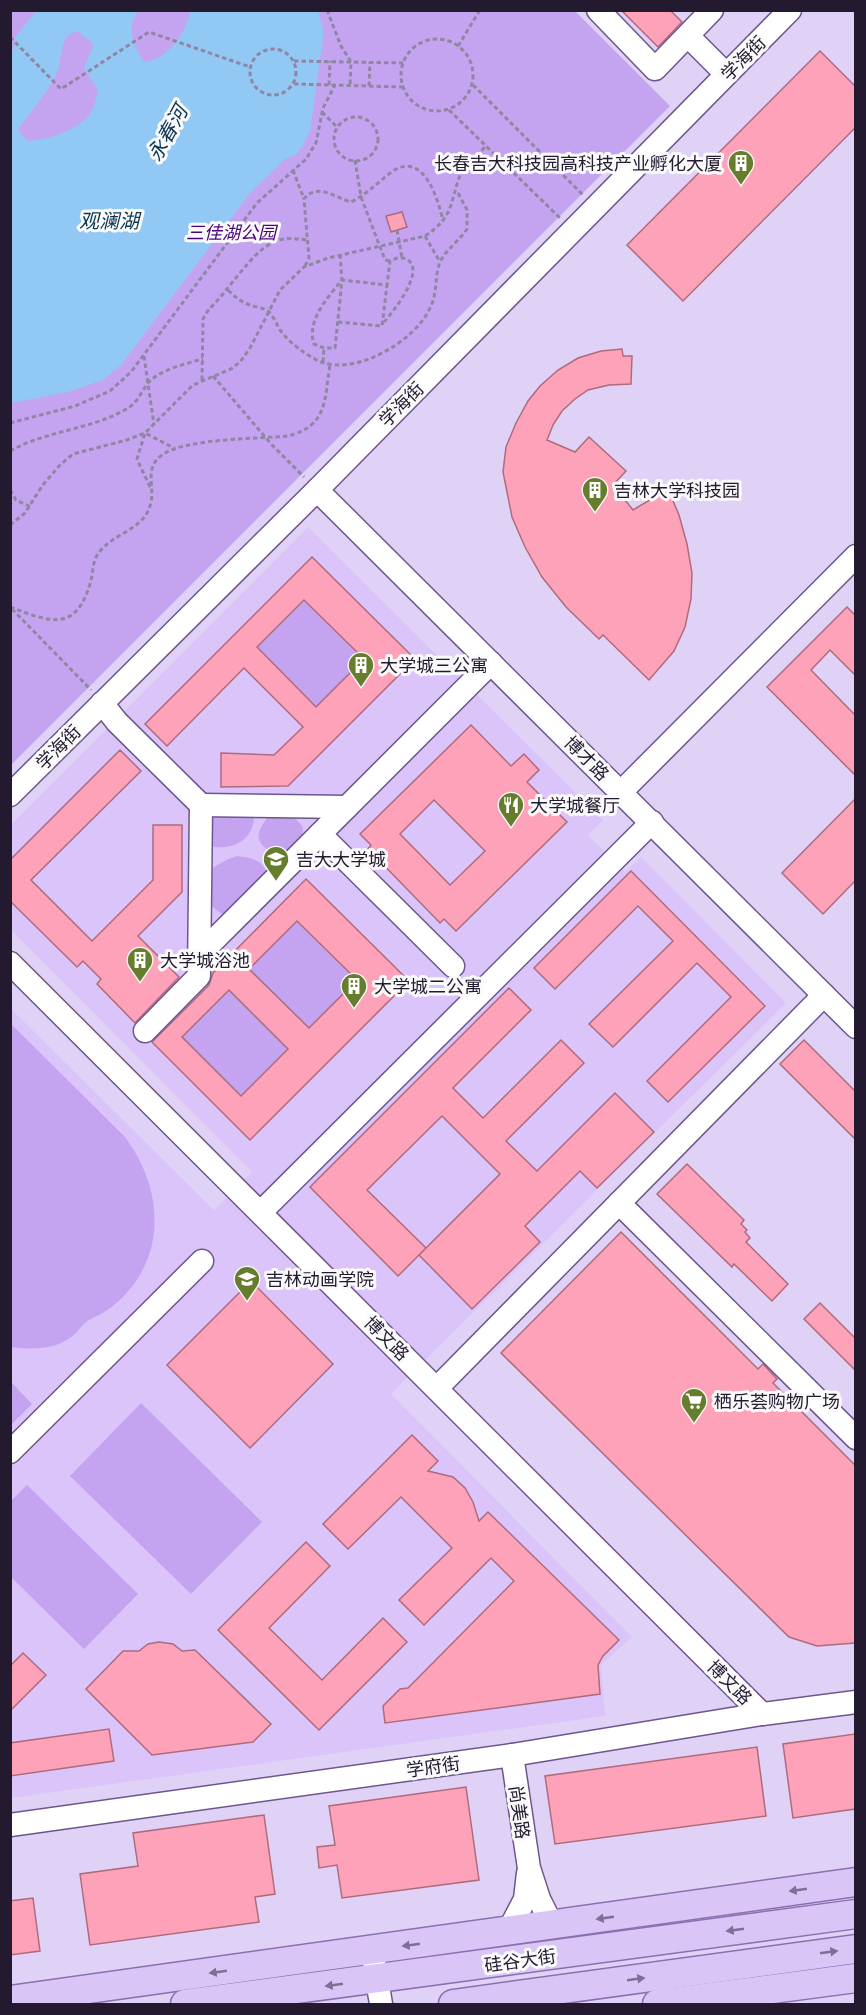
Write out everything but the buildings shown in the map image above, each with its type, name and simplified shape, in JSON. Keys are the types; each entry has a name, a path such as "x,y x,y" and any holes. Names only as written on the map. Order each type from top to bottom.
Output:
{"main road":[{"path":"10,2000 855,1882"},
{"name":"硅谷大街","path":"185,2004 379,1992 609,1948 855,1914"},
{"path":"552,1925 569,1936 609,1948"},
{"name":"硅谷大街","path":"453,2004 507,2001 565,1989 855,1949"},
{"path":"657,2004 855,1977"},
{"path":"565,1989 596,2004"},
{"path":"66,1992 95,2004"}],"street":[{"path":"598,10 655,69 712,10"},
{"name":"学海街","path":"10,795 102,703 311,484 572,230 790,10"},
{"path":"688,36 726,74"},
{"name":"博才路","path":"311,484 855,1027"},
{"path":"621,792 855,556"},
{"path":"200,954 491,663"},
{"path":"102,703 117,722 201,804 347,807"},
{"path":"145,1031 199,976 201,804"},
{"path":"261,1212 652,822"},
{"path":"321,834 453,966"},
{"name":"博文路","path":"10,963 762,1714"},
{"path":"437,1388 824,995"},
{"path":"620,1203 855,1438"},
{"path":"10,1452 202,1261"},
{"name":"学府街","path":"10,1825 512,1755 762,1714 855,1702"},
{"name":"尚美路","path":"512,1755 528,1868"},
{"path":"528,1868 539,1899 552,1925"},
{"path":"508,1932 525,1899 528,1868"},
{"path":"372,1950 379,1992"}],"path":[{"path":"327,10 341,46 351,62 350,86"},
{"path":"458,46 480,10"},
{"path":"10,37 61,89 149,32 250,67"},
{"path":"428,40 446,40 458,46 468,56 472,65 473,85 463,102 449,110 436,112 417,106 410,100 403,87 401,72 403,63 412,49 428,40"},
{"path":"267,49 282,50 294,61 296,77 293,84 280,94 267,94 256,88 252,82 250,67 255,56 267,49"},
{"path":"294,61 403,63"},
{"path":"330,61 330,85"},
{"path":"369,87 370,62"},
{"path":"293,84 403,87"},
{"path":"473,85 595,207"},
{"path":"10,423 75,406 110,391 131,372 257,203 306,159 316,143 322,112 335,86"},
{"path":"449,110 572,230"},
{"path":"322,112 337,127"},
{"path":"354,117 366,119 376,129 378,135 376,148 367,157 355,160 348,159 337,149 335,134 337,127 347,119 354,117"},
{"path":"10,525 31,507 42,486 73,454 145,433 184,393 202,380 231,369 240,362 250,348 280,290 304,267 340,255 425,236 438,228 454,199 461,171 486,146"},
{"path":"338,322 382,326 395,311 413,275 412,266 407,260 399,257 390,261 385,260 361,197 355,160"},
{"path":"304,199 308,194 318,191 330,192 340,199 351,202 361,197 392,172 403,166 411,166 421,172 430,183 438,200 443,221"},
{"path":"293,170 304,199 309,240 309,258 304,267"},
{"path":"228,290 238,299 268,311 282,332 299,349 323,362 348,363 374,357 394,347 416,327 430,310 436,291 440,262 467,229 467,210 457,190"},
{"path":"397,230 401,242 402,258"},
{"path":"425,236 440,262"},
{"path":"202,380 203,318 209,309 263,249 275,242 291,238 309,240"},
{"path":"340,255 342,280 335,348 324,348 314,344 312,337 315,322 324,302 342,280"},
{"path":"383,323 390,261"},
{"path":"342,280 387,285"},
{"path":"323,362 324,348"},
{"path":"144,355 154,425"},
{"path":"10,451 45,437 110,417 131,407 148,384 164,372 203,359"},
{"path":"10,607 53,621 66,618 76,612 83,602 90,583 93,563 98,552 111,540 144,519 151,504 149,476 155,461 163,454 176,449 213,442 301,433 319,418 325,405 330,364"},
{"path":"213,376 280,455 311,484"},
{"path":"145,433 176,449"},
{"path":"145,433 137,459 151,490"},
{"path":"10,490 16,500 31,507"},
{"path":"10,607 102,703"}],"shaded area":[{"name":"吉林动画学院","path":"308,527 603,820 588,835 625,872 641,857 786,1003 391,1394 632,1637 601,1665 605,1716 11,1798 10,1008 214,1210 252,1172 11,930 11,825"}],"green space":[{"name":"三佳湖公园","path":"11,11 575,11 670,106 11,765"},
{"path":"304,600 364,659 316,707 257,647"},
{"path":"271,814 294,817 303,827 302,840 283,859 267,850 259,841 260,829"},
{"path":"212,816 254,816 253,825 246,838 240,842 225,847 209,846"},
{"path":"237,856 259,862 267,873 223,915 210,905 209,870"},
{"path":"297,921 357,980 309,1028 249,969"},
{"path":"229,990 288,1049 241,1096 182,1037"},
{"path":"11,1024 125,1137 137,1155 145,1174 154,1214 154,1234 150,1253 141,1272 126,1294 101,1314 82,1325 69,1339 45,1348 11,1347"},
{"path":"11,1382 32,1404 10,1425"},
{"path":"141,1403 262,1522 191,1594 70,1476"},
{"path":"27,1485 138,1594 84,1649 11,1577 11,1501"}],"water":[{"name":"观澜湖","path":"37,10 138,11 132,24 132,37 144,62 161,56 175,44 185,28 190,11 318,11 323,29 310,131 302,147 295,155 285,159 250,193 121,365 103,380 68,392 11,403 11,56 16,36","holes":["77,31 91,42 93,47 84,68 98,90 91,112 71,129 44,139 28,141 18,129 56,75 66,39"]}],"place":[{"name":"长春吉大科技园高科技产业孵化大厦","path":"741,186"},
{"name":"吉林大学科技园","path":"595,513"},
{"name":"大学城三公寓","path":"361,688"},
{"name":"大学城餐厅","path":"511,828"},
{"name":"吉大大学城","path":"276,882"},
{"name":"大学城浴池","path":"140,983"},
{"name":"大学城二公寓","path":"354,1009"},
{"name":"吉林动画学院","path":"247,1302"},
{"name":"栖乐荟购物广场","path":"694,1424"}],"water label":[{"name":"永春河","path":"167,133"}]}
